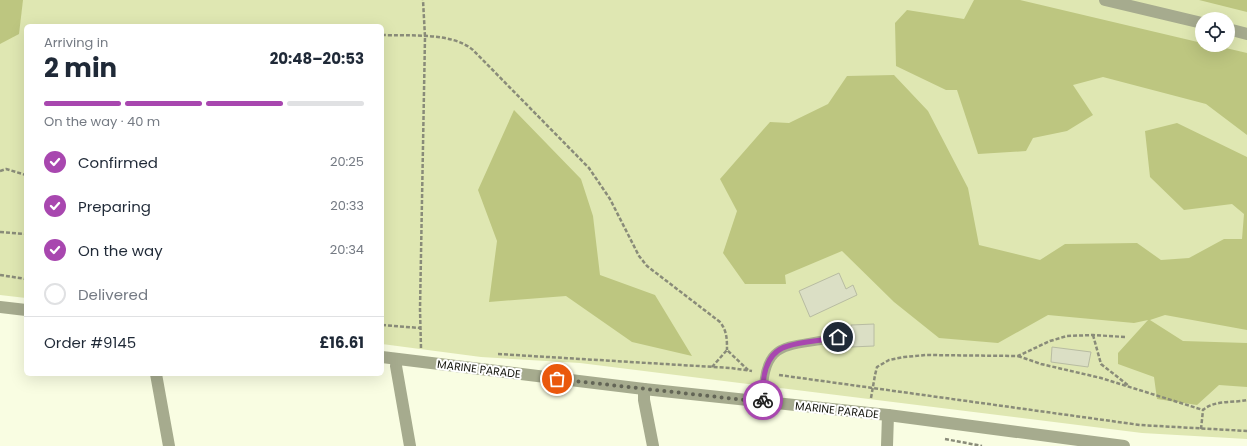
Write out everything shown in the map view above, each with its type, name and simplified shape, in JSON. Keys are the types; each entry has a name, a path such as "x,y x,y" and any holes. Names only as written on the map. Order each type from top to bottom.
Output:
{"street":[{"path":"1106,0 1195,21"},
{"path":"1235,31 1247,34"},
{"path":"0,307 24,310"},
{"name":"MARINE PARADE","path":"384,357 644,389 888,415 1124,446"},
{"path":"397,359 396,366 410,446"},
{"path":"156,376 169,446"},
{"path":"644,389 644,400 653,446"},
{"path":"887,446 888,415"}],"lane":[{"path":"763,402 763,381 767,364 779,350 788,346 838,337"}],"path":[{"path":"420,327 420,332 421,350 420,327 425,37 423,0"},
{"path":"384,35 425,37 437,36 447,38 470,47 589,168 610,199 639,256 647,266 720,322 725,328 727,336 727,350 712,367"},
{"path":"0,170 6,169 24,174"},
{"path":"0,232 24,234"},
{"path":"0,275 24,279"},
{"path":"384,325 420,327"},
{"path":"1018,356 1050,341 1066,336 1125,337"},
{"path":"1093,336 1101,364 1131,387"},
{"path":"727,350 749,371"},
{"path":"497,354 712,367 1140,425 1247,431"},
{"path":"870,414 872,388 877,367 889,360 926,355 1018,356 1041,364 1101,378 1203,410"},
{"path":"1202,429 1203,410 1207,406 1247,400"}],"green space":[{"path":"0,0 1247,0 1247,439 1142,433 580,363 481,357 384,344 384,24 24,24 24,298 0,295"},
{"path":"0,0 23,0 19,34 0,44"},
{"path":"974,0 1020,0 1195,41 1195,52 1235,52 1235,50 1247,53 1247,135 1206,104 1103,77 1073,85 1093,115 1067,131 1033,138 1026,151 978,154 957,90 946,90 896,66 895,23 907,10 964,19"},
{"path":"1199,0 1247,0 1247,12"},
{"path":"894,75 928,111 968,188 979,245 1040,260 1065,244 1137,243 1161,260 1189,258 1224,239 1242,239 1244,214 1232,204 1184,210 1150,177 1145,131 1177,123 1247,157 1247,330 1165,315 1150,320 1183,341 1247,343 1247,387 1219,385 1197,405 1157,399 1154,377 1118,364 1118,353 1148,320 1134,323 1048,315 998,343 939,338 894,302 842,251 785,275 786,284 745,284 723,253 737,211 720,179 770,122 789,123 828,104 847,76"},
{"path":"514,110 581,179 593,216 600,275 655,295 692,356 632,342 566,296 489,302 497,241 478,190"}],"building":[{"path":"839,273 846,289 853,285 857,295 810,317 799,291"},
{"path":"874,324 874,346 851,347 851,325"},
{"path":"1052,347 1091,352 1088,367 1051,362"}],"way so far":[{"path":"557,379 743,400 763,402 763,400"}],"route":[{"path":"763,400 763,381 767,364 779,350 788,346 838,337"}]}
